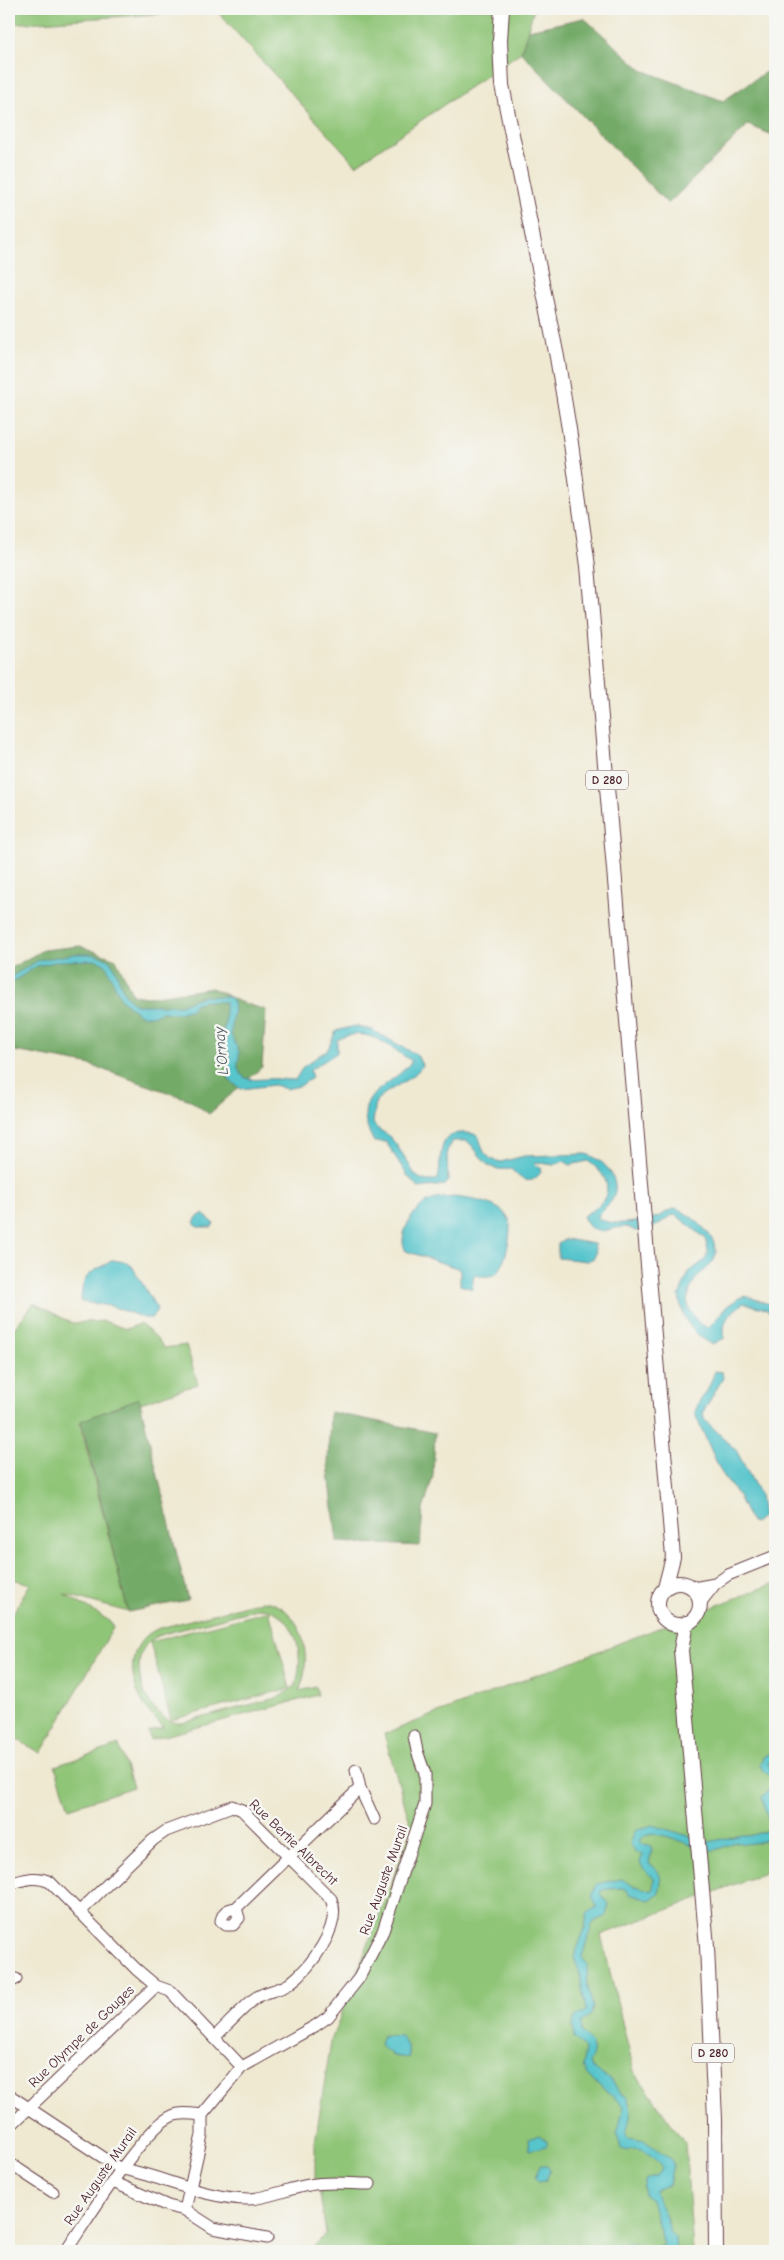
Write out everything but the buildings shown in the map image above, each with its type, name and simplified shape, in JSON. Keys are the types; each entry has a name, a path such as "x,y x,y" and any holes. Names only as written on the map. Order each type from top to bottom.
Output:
{"main road":[{"name":"D 280","path":"502,9 500,40 502,85 558,366 588,566 673,1557 664,1588"},
{"name":"D 280","path":"673,1557 689,1586"},
{"path":"674,1583 689,1586 698,1595 700,1603 696,1615 686,1624 669,1622 662,1617 658,1605 658,1599 664,1588 674,1583"},
{"name":"D 280","path":"669,1622 681,1650"},
{"name":"D 280","path":"686,1624 681,1650 699,1855 712,2044 716,2251"}],"street":[{"path":"700,1603 715,1584 728,1575 775,1556"},
{"path":"689,1586 715,1584"},
{"name":"Rue Auguste Murail","path":"66,2251 122,2169 156,2126 172,2116 187,2113 202,2115 242,2067 315,2026 334,2011 359,1978 383,1931 425,1804 425,1774 416,1751 414,1736"},
{"path":"356,1770 360,1788 374,1819"},
{"path":"236,1908 360,1788"},
{"name":"Rue Bertie Albrecht","path":"79,1912 153,1840 166,1831 232,1806 242,1810 331,1899 334,1912 329,1930 315,1958 289,1984 263,1993 254,1999 215,2037"},
{"path":"9,1884 32,1878 42,1878 50,1882 136,1969 156,1986 170,1991 242,2067"},
{"name":"Rue Olympe de Gouges","path":"9,2127 156,1986"},
{"path":"9,2095 122,2169 190,2188 250,2199 310,2184 370,2184"},
{"path":"185,2210 202,2135 202,2115"},
{"path":"9,2163 53,2192"},
{"path":"113,2182 168,2206 185,2210 213,2228 267,2238"}],"green space":[{"path":"9,9 534,9 521,52 356,165 216,10 9,24"},
{"path":"584,18 642,70 723,101 770,69 775,72 775,136 748,125 668,204 521,52 528,30"},
{"path":"80,946 116,959 133,995 148,997 212,988 240,1002 266,1010 262,1067 209,1114 190,1100 87,1064 9,1050 9,969 43,950"},
{"path":"34,1303 72,1323 104,1321 126,1329 140,1324 156,1337 164,1348 186,1345 198,1384 80,1423 128,1612 64,1594 110,1621 113,1628 41,1753 9,1735 9,1620 30,1584 9,1578 9,1335"},
{"path":"139,1398 188,1600 128,1612 81,1421"},
{"path":"330,1412 435,1433 433,1476 423,1510 420,1546 337,1542 328,1464"},
{"path":"775,1583 775,1869 601,1935 634,2071 685,2143 693,2251 309,2251 326,2234 318,2182 315,2182 315,2142 331,2041 412,1829 384,1734"},
{"path":"261,1601 275,1604 287,1611 295,1622 305,1649 303,1678 299,1691 316,1687 318,1695 150,1740 148,1732 164,1727 144,1705 134,1677 133,1663 136,1650 144,1638 157,1629","holes":["260,1608 272,1611 282,1617 290,1626 295,1637 299,1662 295,1686 279,1697 182,1723 171,1721 160,1715 145,1694 141,1681 140,1656 145,1646 157,1636"]},
{"path":"269,1611 290,1688 171,1720 150,1642"},
{"path":"119,1745 133,1787 69,1808 55,1766"}],"water":[{"path":"74,954 92,954 112,963 127,997 136,1005 180,1005 202,996 229,997 233,1004 231,1033 239,1052 238,1068 240,1073 246,1078 295,1080 303,1067 328,1049 336,1031 355,1026 372,1030 417,1055 422,1065 415,1074 376,1101 373,1123 391,1138 415,1175 426,1181 438,1179 444,1143 453,1134 461,1133 478,1135 484,1152 491,1159 501,1162 524,1156 586,1154 605,1165 610,1171 615,1185 612,1200 598,1218 617,1223 633,1222 648,1220 676,1208 698,1222 711,1237 715,1244 714,1260 696,1279 687,1301 692,1314 700,1324 709,1327 727,1306 746,1296 775,1306 775,1316 766,1309 743,1303 728,1318 724,1326 725,1338 712,1344 699,1336 685,1318 679,1296 689,1272 705,1260 708,1251 705,1238 676,1215 655,1227 641,1231 626,1227 602,1231 592,1229 583,1216 600,1204 607,1192 607,1186 602,1175 588,1161 570,1165 564,1161 553,1165 535,1162 541,1172 537,1177 529,1181 522,1179 511,1169 489,1166 467,1141 453,1141 447,1151 448,1182 445,1185 418,1188 407,1175 386,1142 374,1142 367,1126 365,1113 368,1103 374,1094 412,1061 376,1039 358,1034 337,1040 337,1053 310,1070 312,1078 300,1086 286,1089 274,1085 241,1089 229,1080 229,1052 223,1043 222,1036 225,1024 225,1002 203,1001 194,1004 192,1009 179,1013 161,1012 152,1016 140,1015 121,999 106,965 97,960 59,961 37,966 9,984 9,978 39,960"},
{"path":"454,1197 476,1200 491,1205 503,1212 510,1222 508,1246 500,1269 492,1276 474,1275 472,1289 460,1285 460,1269 406,1251 403,1245 407,1224 421,1206 439,1198"},
{"path":"203,1214 214,1223 212,1227 197,1227 194,1222 197,1217"},
{"path":"565,1239 594,1244 596,1253 594,1258 587,1261 558,1258 558,1243"},
{"path":"113,1260 125,1262 132,1266 157,1309 152,1318 144,1318 111,1306 81,1302 83,1285 88,1275"},
{"path":"715,1371 722,1372 723,1378 703,1412 704,1419 736,1450 760,1495 763,1516 754,1523 750,1521 738,1496 721,1472 695,1412 708,1389"},
{"path":"775,1751 775,1758 768,1763 771,1769 775,1767 775,1778 763,1771 760,1765 764,1756"},
{"path":"775,1783 775,1793 772,1802 775,1822 768,1820 762,1797"},
{"path":"652,1825 709,1842 742,1835 753,1835 775,1828 775,1836 755,1843 735,1842 719,1849 709,1850 664,1836 647,1835 640,1839 640,1844 649,1845 652,1850 649,1864 657,1870 661,1881 658,1895 649,1900 629,1894 626,1889 621,1888 602,1890 600,1894 609,1903 606,1916 595,1921 592,1925 582,1957 587,1965 588,1989 593,2007 591,2015 581,2023 582,2033 593,2047 593,2054 589,2063 592,2068 613,2082 621,2094 625,2095 628,2100 631,2110 626,2135 628,2138 645,2141 671,2159 673,2164 669,2185 655,2190 667,2219 669,2231 675,2238 676,2251 619,2251 627,2243 649,2249 664,2245 651,2200 644,2195 643,2188 646,2179 658,2175 662,2169 656,2160 642,2150 632,2149 627,2151 621,2149 617,2135 624,2106 588,2076 582,2067 585,2049 574,2038 573,2026 575,2017 586,2011 579,1971 574,1957 584,1931 588,1912 597,1907 592,1895 597,1884 621,1879 632,1885 652,1891 654,1879 640,1862 643,1854 635,1852 630,1844 635,1831"},
{"path":"383,2035 401,2036 408,2047 409,2057 397,2056 383,2048 380,2045"},
{"path":"539,2135 547,2141 547,2146 530,2150 529,2139"},
{"path":"540,2165 546,2165 550,2170 546,2181 538,2182 535,2177"}],"water label":[{"name":"L'Ornay","path":"221,1051"}]}
